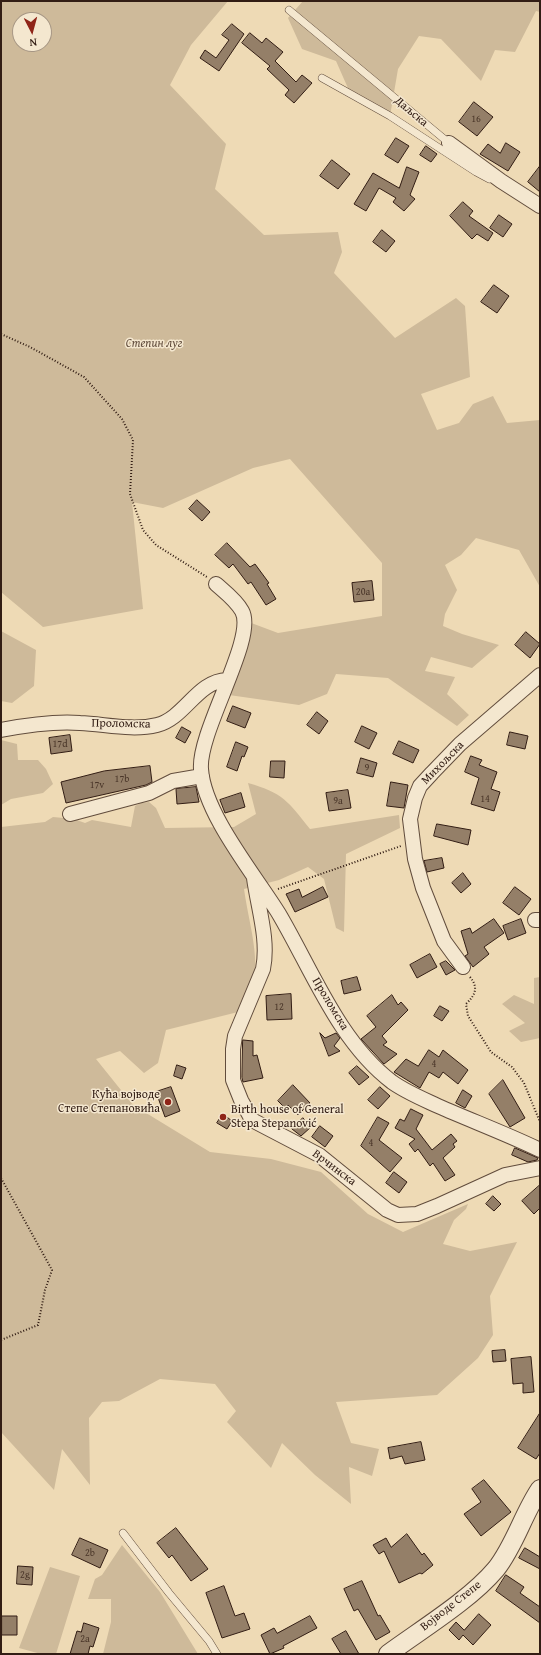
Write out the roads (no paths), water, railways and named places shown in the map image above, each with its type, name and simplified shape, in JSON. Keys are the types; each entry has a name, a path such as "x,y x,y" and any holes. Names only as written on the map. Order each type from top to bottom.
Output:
{"street":[{"name":"Даљска","path":"449,143 501,181 540,206"},
{"name":"Проломска","path":"216,584 242,611 246,621 238,654 227,680 203,750 201,763 202,776 206,796 212,809 253,876 266,894 345,1031 381,1072 393,1082 429,1101 540,1150"},
{"name":"Михољска","path":"463,967 448,947 441,933 424,888 411,842 410,819 414,798 420,786 460,744 540,676"},
{"name":"Проломска","path":"1,730 55,722 130,726 155,725 166,722 180,713 209,685 227,680"},
{"path":"70,814 149,793 173,781 202,776"},
{"name":"Врчинска","path":"253,876 265,949 265,961 236,1036 232,1060 235,1086 252,1120 320,1155 387,1210 398,1215 417,1214 438,1206 509,1173 540,1168"},
{"name":"Војводе Степе","path":"388,1654 472,1593 496,1569 540,1489"}],"lane":[{"name":"Даљска","path":"289,10 449,143"},
{"path":"322,78 390,116 476,172 488,178 501,181"},
{"path":"124,1533 169,1593 209,1641 217,1654"}],"place":[{"name":"Кућа војводе Степе Степановића","path":"168,1102"},
{"name":"Birth house of General Stepa Stepanović","path":"223,1117"}],"park label":[{"name":"Степин луг","path":"154,344"}]}
